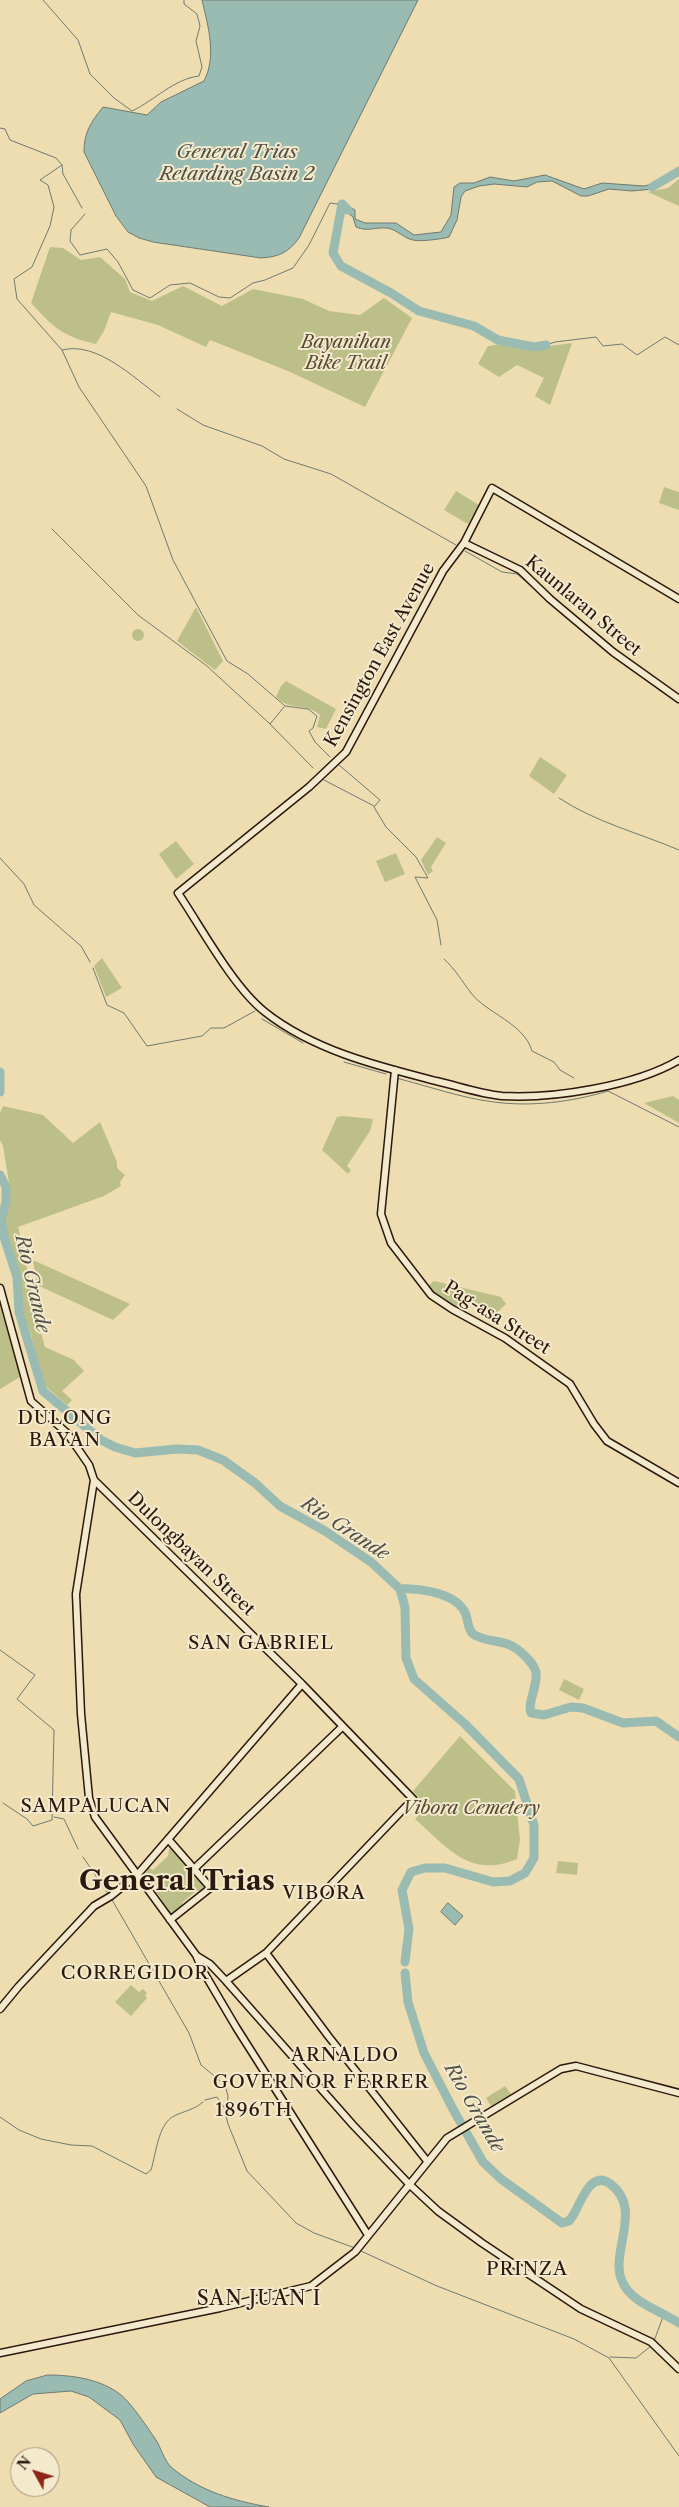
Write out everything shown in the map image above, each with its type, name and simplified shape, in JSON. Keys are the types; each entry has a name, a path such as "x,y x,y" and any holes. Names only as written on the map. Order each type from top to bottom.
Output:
{"street":[{"name":"Kensington East Avenue","path":"395,1070 321,1044 264,1011 245,993 178,893 309,788 346,752 443,571 462,547 492,488 679,600"},
{"name":"Kaunlaran Street","path":"462,547 520,570 550,599 613,652 679,699"},
{"path":"395,1070 490,1094 526,1096 591,1088 633,1080 679,1060"},
{"name":"Pag-asa Street","path":"395,1070 381,1214 391,1243 431,1295 452,1309 505,1338 570,1384 594,1424 607,1441 679,1483"},
{"path":"0,1288 31,1401 67,1434 89,1465 94,1480 76,1594 81,1714 89,1798 95,1817 196,1955 202,1971 236,2027 368,2235"},
{"name":"Dulongbayan Street","path":"94,1480 302,1684 413,1799 266,1952"},
{"path":"0,2009 94,1906 109,1898 138,1874 302,1684"},
{"path":"195,1868 342,1727"},
{"path":"168,1839 208,1883 209,1889 170,1920"},
{"path":"226,1981 266,1952 329,2038 427,2161"},
{"path":"196,1955 210,1964 409,2184 438,2211 581,2309 651,2342 663,2350 679,2369"},
{"path":"0,2353 301,2290 329,2274 354,2252 447,2138 517,2094 568,2066 576,2066 679,2093"}],"green space":[{"path":"679,179 679,206 648,192 668,188"},
{"name":"Bayanihan Bike Trail","path":"50,247 63,248 81,260 100,257 125,279 130,292 152,301 183,286 222,306 253,289 303,299 329,311 360,315 384,298 412,318 365,407 288,371 210,340 206,347 158,325 111,312 104,331 96,344 75,338 59,330 31,303"},
{"path":"572,343 550,405 535,396 544,378 517,365 499,377 478,364 488,346 501,344 536,351 550,346"},
{"path":"664,487 679,492 679,510 659,503"},
{"path":"456,491 479,505 468,524 444,510"},
{"path":"196,607 223,661 215,670 177,641"},
{"path":"140,629 143,630 143,640 136,641 133,640 132,633 133,630"},
{"path":"286,681 336,709 326,729 317,727 320,715 314,711 308,708 292,706 276,697 281,686"},
{"path":"540,757 567,775 554,794 529,776"},
{"path":"437,837 446,843 431,867 433,871 428,875 421,860"},
{"path":"176,841 194,864 176,879 159,854"},
{"path":"396,853 405,874 385,882 376,861"},
{"path":"102,958 122,988 106,997 94,966"},
{"path":"673,1096 679,1100 679,1123 644,1103"},
{"path":"3,1106 43,1115 73,1143 100,1122 117,1162 117,1168 125,1175 120,1182 121,1186 104,1196 18,1227 45,1347 74,1360 84,1371 62,1391 72,1400 67,1405 43,1384 31,1334 22,1312 20,1275 12,1257 4,1219 9,1183 3,1146 0,1140 0,1113"},
{"path":"337,1117 373,1119 370,1131 347,1166 351,1170 348,1174 322,1150"},
{"path":"33,1260 130,1304 113,1320 37,1285"},
{"path":"434,1281 501,1297 506,1304 492,1317 464,1296 455,1308 433,1293 428,1286"},
{"path":"0,1305 20,1377 0,1389"},
{"path":"564,1679 584,1689 579,1700 559,1690"},
{"name":"Vibora Cemetery","path":"460,1736 515,1791 520,1840 517,1859 500,1864 486,1865 473,1863 449,1850 415,1819 426,1806 413,1791"},
{"path":"173,1848 207,1886 202,1893 197,1890 182,1903 183,1909 174,1915 171,1914 147,1878 146,1873 149,1868 153,1870 168,1856 169,1849"},
{"path":"558,1861 578,1863 577,1875 556,1873"},
{"path":"131,1985 139,1992 143,1989 147,1993 145,1995 147,1998 131,2016 115,2002"},
{"path":"505,2086 511,2094 491,2106 486,2098"}],"water":[{"name":"General Trias Retarding Basin 2","path":"202,0 418,0 299,238 283,253 273,256 261,258 153,242 128,232 116,216 84,152 85,139 89,128 103,107 147,115 161,102 204,81 208,71 211,51 209,30"},
{"path":"679,170 679,175 653,189 632,191 609,189 588,196 581,196 552,181 537,182 527,187 494,184 479,186 465,191 461,197 457,220 449,237 431,240 413,240 387,228 368,229 356,227 353,217 337,204 340,202 355,210 355,219 365,223 396,223 414,235 441,232 451,215 454,187 460,183 474,183 490,177 514,181 545,175 584,189 602,183 644,186 661,182"},
{"path":"448,1903 463,1916 455,1925 441,1912"},
{"path":"48,2375 86,2379 105,2385 121,2395 135,2410 156,2440 171,2467 193,2483 217,2494 269,2507 210,2507 156,2477 133,2444 120,2420 89,2397 71,2391 33,2394 0,2413 0,2399 26,2381"}],"waterway":[{"path":"43,0 78,40 90,74 114,98 132,111 173,85 199,76 202,67 196,41 200,26 197,14 184,4 184,0"},
{"path":"0,128 5,129 10,140 56,158 62,165 63,174 82,208"},
{"path":"62,165 40,180 48,185 54,207 50,226 32,267 14,279 17,299 62,350 75,349 102,356 127,371 160,397"},
{"path":"652,187 679,171"},
{"path":"85,214 71,230 70,241 80,255 107,249 118,262 133,290 150,298 170,285 190,283 219,297 230,298 253,283 293,268 309,245 330,203 337,204"},
{"path":"348,210 342,204 333,253 341,266 391,293 419,311 474,326 498,340 534,347 546,345"},
{"path":"546,345 555,342 596,337 603,346 622,344 637,355 665,337 679,345"},
{"path":"62,350 79,387 146,486 173,560 227,661 248,674 285,706 308,709 317,716 313,728 309,731 315,742 330,757"},
{"path":"177,409 203,425 262,446 284,459 331,474 456,545"},
{"path":"52,529 138,615 207,666 270,724"},
{"path":"465,551 502,572 517,574 602,647"},
{"path":"636,672 639,675"},
{"path":"641,676 655,686"},
{"path":"659,690 674,699"},
{"path":"284,707 270,724 313,768"},
{"path":"339,765 380,800 374,807 386,827 416,857 428,878 415,877 437,920 441,945"},
{"path":"324,780 374,806"},
{"path":"559,798 602,821 679,850"},
{"path":"0,858 24,884 34,905 81,946 90,962"},
{"path":"444,959 478,1000 521,1033 528,1041 532,1051 554,1062 560,1070 574,1078"},
{"path":"93,968 107,1005 124,1013 147,1046 202,1036 211,1028 224,1028 255,1011"},
{"path":"262,1019 303,1043"},
{"path":"344,1062 386,1074"},
{"name":"Rio Grande","path":"0,1072 0,1092"},
{"path":"396,1078 469,1098 522,1104 551,1103 608,1091 679,1127"},
{"name":"Rio Grande","path":"0,1175 6,1187 6,1202 1,1221 17,1277 19,1312 43,1391 101,1440 115,1447 135,1453 177,1449 198,1450 223,1460 255,1483 280,1506 325,1531 371,1562 400,1589 405,1607 406,1658 414,1679 465,1724 519,1779 534,1825 534,1858 525,1873 510,1881 493,1882 445,1868 425,1868 411,1872 402,1890 409,1929 405,1962"},
{"path":"400,1589 425,1590 451,1599 463,1609 473,1634 486,1640 511,1645 525,1656 536,1672 536,1683 530,1705 531,1713 544,1715 571,1707 583,1708 623,1723 656,1721 679,1737"},
{"path":"0,1650 35,1675 17,1699 54,1730 52,1820 33,1826 27,1819 3,1803"},
{"path":"54,1817 64,1819 78,1849"},
{"path":"83,1857 109,1895"},
{"path":"111,1898 189,2033 201,2065 225,2085 228,2096 226,2116 228,2124 247,2171 296,2223 314,2233 355,2248"},
{"name":"Rio Grande","path":"405,1973 408,2002 424,2053 483,2162 501,2179 562,2223 569,2221 591,2185 596,2181 602,2180 609,2183 619,2193 626,2217 619,2269 622,2281 626,2289 639,2301 679,2323"},
{"path":"205,2100 217,2097 226,2110"},
{"path":"0,2117 19,2130 41,2139 71,2145 92,2146 146,2174 151,2170 158,2140 164,2126 174,2116 203,2102"},
{"path":"361,2251 437,2286 574,2339 609,2358 679,2456"},
{"path":"654,2341 664,2314"},
{"path":"610,2357 636,2358 651,2346"}],"district":[{"name":"DULONG BAYAN","path":"65,1430"},
{"name":"SAN GABRIEL","path":"261,1644"},
{"name":"SAMPALUCAN","path":"96,1807"},
{"name":"General Trias","path":"177,1882"},
{"name":"VIBORA","path":"324,1894"},
{"name":"CORREGIDOR","path":"135,1974"},
{"name":"ARNALDO","path":"345,2056"},
{"name":"GOVERNOR FERRER","path":"321,2083"},
{"name":"1896TH","path":"254,2111"},
{"name":"PRINZA","path":"527,2270"},
{"name":"SAN JUAN I","path":"259,2299"}]}
